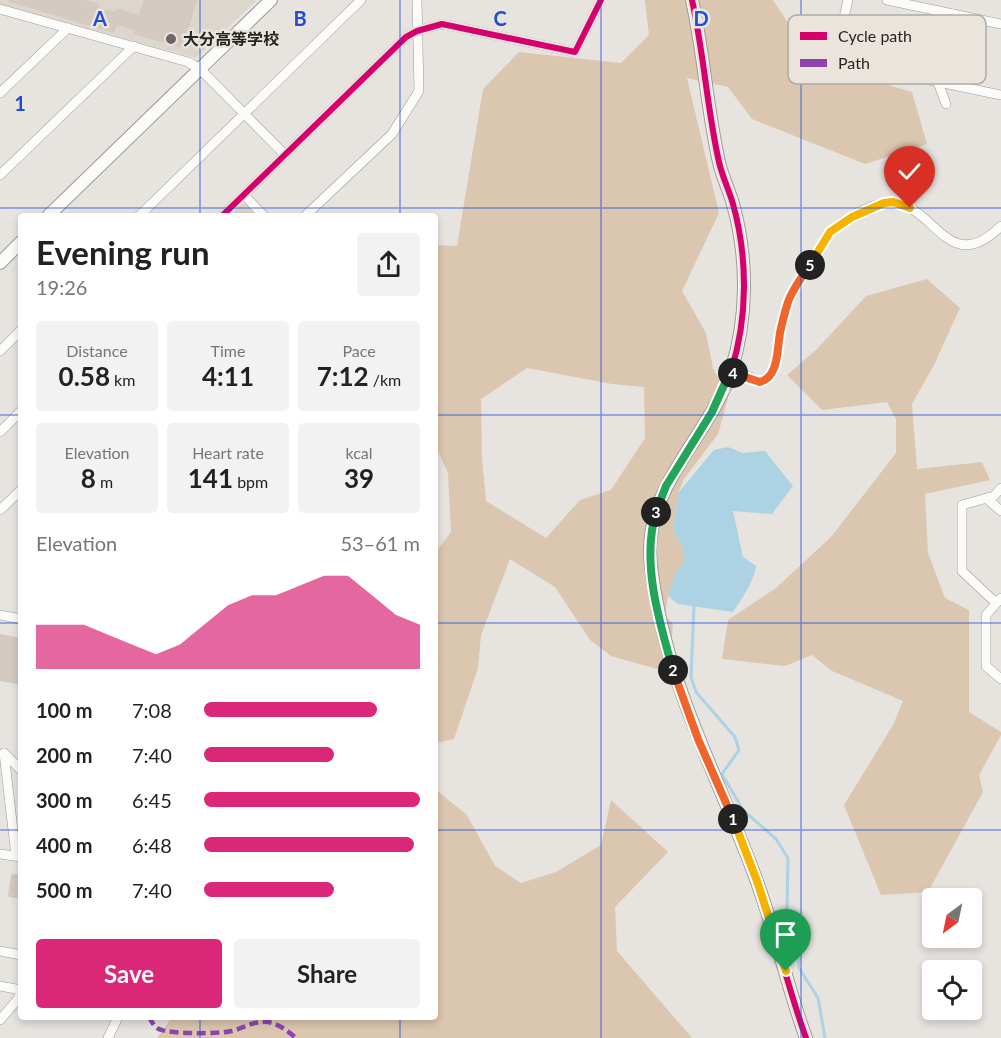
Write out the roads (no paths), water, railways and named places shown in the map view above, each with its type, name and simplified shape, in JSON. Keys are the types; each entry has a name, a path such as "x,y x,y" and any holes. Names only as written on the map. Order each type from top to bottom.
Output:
{"street":[{"path":"51,213 271,0"},
{"path":"142,213 361,0"},
{"path":"308,213 392,134 419,92 417,0"},
{"path":"225,213 406,37 417,31 442,24 575,52 601,0"},
{"path":"692,0 720,165 740,236 744,304 730,372 712,412 659,501 651,535 653,582 663,633 678,686 757,881 806,1038"},
{"path":"844,15 848,0"},
{"path":"887,0 958,15"},
{"path":"2,11 188,62 200,69 285,156"},
{"path":"986,21 1001,24"},
{"path":"0,93 68,28"},
{"path":"0,175 134,46"},
{"path":"939,84 946,104"},
{"path":"948,84 1001,95"},
{"path":"244,195 261,213"},
{"path":"730,372 760,382 769,378 776,362 781,327 793,291 830,232 852,217 884,203 901,204 910,208 957,244 968,245 986,239 1001,226"},
{"path":"0,263 18,245"},
{"path":"0,351 18,333"},
{"path":"0,432 18,414"},
{"path":"1001,488 994,496 962,505 962,572 999,600 986,615 986,666 1001,679"},
{"path":"0,510 18,493"},
{"path":"986,498 1001,511"},
{"path":"0,615 18,618"},
{"path":"2,751 18,767"},
{"path":"2,751 18,851"},
{"path":"0,854 18,857"},
{"path":"0,951 18,954"},
{"path":"0,986 18,989"},
{"path":"0,1020 18,999"},
{"path":"108,1038 117,1020"}],"water":[{"path":"728,447 743,453 765,451 793,486 772,514 733,511 743,557 756,566 744,596 733,612 678,604 668,596 674,575 683,564 683,548 673,530 678,493 714,450"}],"waterway":[{"path":"694,605 691,677 696,692 735,737 739,750 722,774 743,810 776,839 788,858 787,909 802,934 798,954 799,968 818,998 825,1038"}],"place":[{"name":"大分高等学校","path":"171,39"}]}
